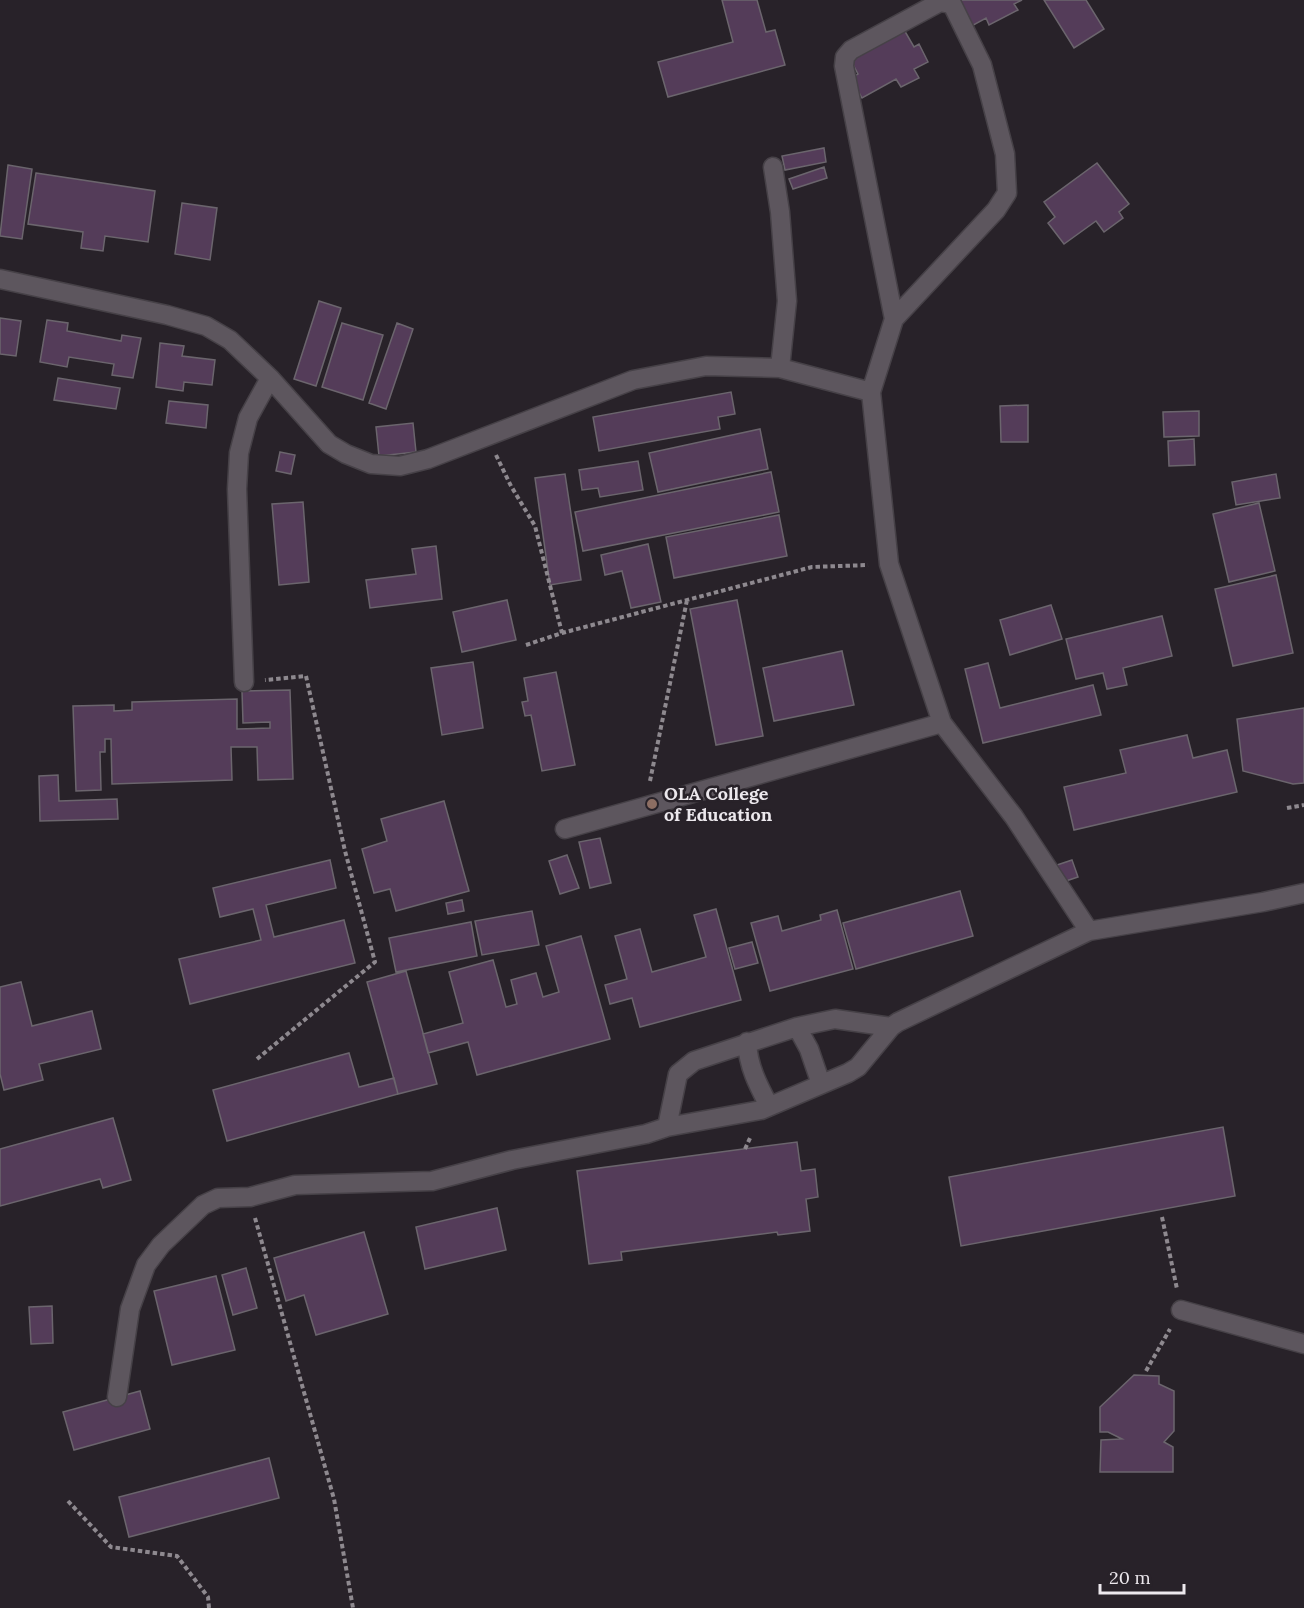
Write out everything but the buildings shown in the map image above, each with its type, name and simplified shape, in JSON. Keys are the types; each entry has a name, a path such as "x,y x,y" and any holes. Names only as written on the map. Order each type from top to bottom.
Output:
{"lane":[{"path":"894,319 844,66 845,57 851,50 940,2 946,2 952,4 982,65 1005,154 1007,194 996,210 894,319 871,392 889,564 942,723 1014,817 1089,931"},
{"path":"773,167 783,241 787,301 780,368"},
{"path":"0,279 167,315 206,326 230,340 270,378 329,444 371,464 400,466 428,459 633,380 705,366 780,368 871,392"},
{"path":"244,682 237,489 239,453 248,418 270,378"},
{"path":"565,829 942,723"},
{"path":"117,1397 130,1309 146,1265 161,1245 203,1204 218,1198 250,1197 295,1185 432,1181 512,1160 646,1134 667,1127 761,1110 858,1067 891,1026 1089,931 1304,893"},
{"path":"667,1127 678,1074 694,1061 797,1026 835,1019 891,1026"},
{"path":"797,1026 809,1049 821,1083"},
{"path":"747,1042 748,1057 754,1077 769,1106"},
{"path":"1182,1310 1304,1344"}],"path":[{"path":"487,435 511,486 534,526 562,633"},
{"path":"526,645 562,633 812,567 889,564"},
{"path":"645,808 687,600"},
{"path":"244,682 306,676 345,851 375,962 257,1059"},
{"path":"1287,808 1304,805"},
{"path":"250,1197 334,1499 353,1608"},
{"path":"68,1501 111,1546 177,1556 208,1598 208,1608"}],"place":[{"name":"OLA College of Education","path":"652,804"}]}
